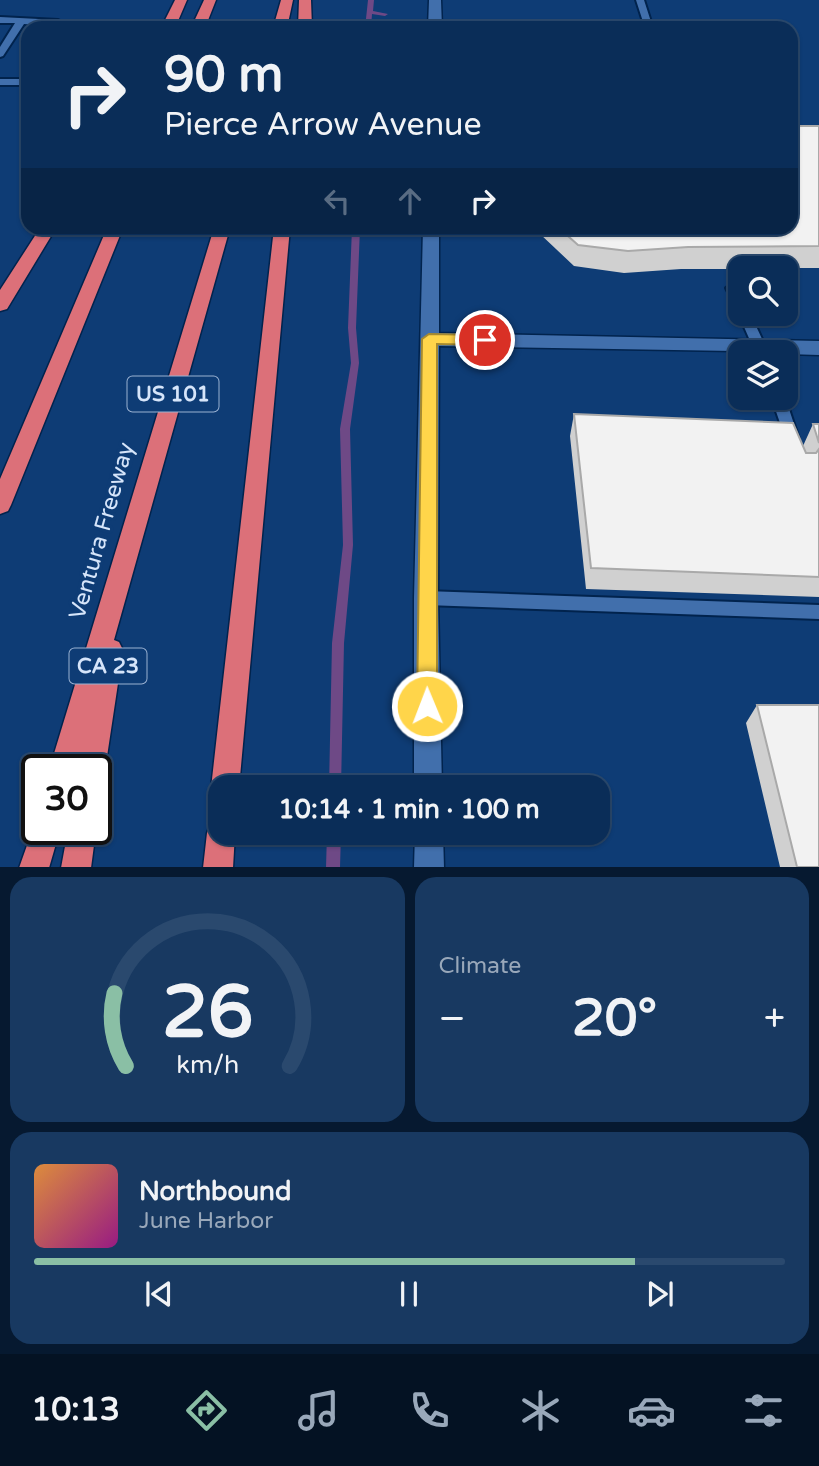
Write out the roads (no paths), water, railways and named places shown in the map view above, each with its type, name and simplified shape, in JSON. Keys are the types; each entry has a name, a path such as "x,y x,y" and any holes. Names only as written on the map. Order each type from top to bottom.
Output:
{"highway":[{"path":"171,21 181,0"},
{"path":"201,21 210,0"},
{"path":"282,21 287,0"},
{"path":"304,21 305,0"},
{"path":"0,305 44,235"},
{"path":"0,505 112,235"},
{"name":"Ventura Freeway","path":"68,754 220,235"},
{"path":"226,775 281,235"},
{"name":"CA 23","path":"94,754 124,561"},
{"path":"34,867 41,845"},
{"path":"75,867 79,845"},
{"path":"218,867 220,845"}],"street":[{"path":"435,0 435,21"},
{"path":"428,775 426,598 431,235"},
{"path":"429,339 728,348"},
{"path":"798,348 819,348"},
{"path":"429,845 429,867"}],"lane":[{"path":"640,0 647,21"},
{"path":"0,20 21,22 0,54"},
{"path":"0,82 21,82"},
{"path":"782,410 797,458"},
{"path":"426,598 819,612"}],"waterway":[{"path":"370,12 371,0"},
{"path":"369,21 370,12"},
{"path":"370,12 385,14"},
{"path":"335,775 338,643 348,545 345,429 355,363 352,328 356,235"},
{"path":"333,867 334,845"}]}
